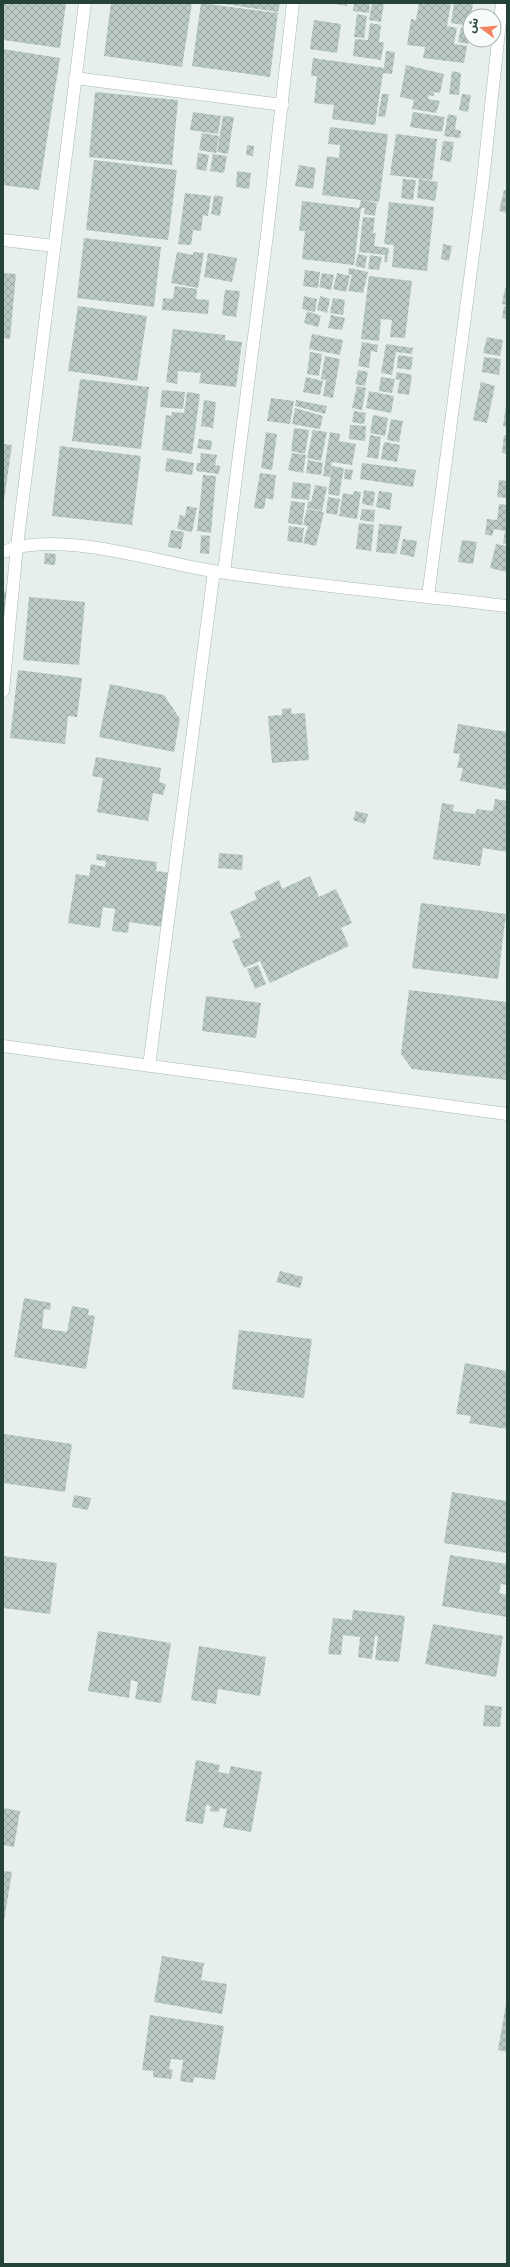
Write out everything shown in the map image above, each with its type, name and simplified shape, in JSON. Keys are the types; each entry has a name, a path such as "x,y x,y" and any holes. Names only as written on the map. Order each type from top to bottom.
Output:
{"street":[{"path":"3,691 17,546 85,3"},
{"path":"149,1066 283,105 293,3"},
{"path":"428,596 483,180 502,3"},
{"path":"75,78 283,105"},
{"path":"3,240 54,246"},
{"path":"3,552 17,546 40,543 71,544 219,571 507,606"},
{"path":"3,1046 507,1114"}],"building":[{"path":"3,3 66,3 60,48 3,40"},
{"path":"111,3 192,3 182,67 104,56"},
{"path":"201,3 278,13 270,77 192,66"},
{"path":"218,3 280,3 278,12"},
{"path":"330,3 347,3 347,6"},
{"path":"354,3 370,3 369,13 353,11"},
{"path":"372,3 384,3 381,22 369,20"},
{"path":"419,3 451,3 447,26 457,28 454,44 462,45 462,48 467,48 464,63 423,58 425,47 407,45 411,19 416,20"},
{"path":"454,3 473,4 472,8 462,8 462,25 451,23"},
{"path":"357,14 367,16 364,38 354,37"},
{"path":"314,20 341,24 337,53 310,49"},
{"path":"370,23 381,25 379,42 384,42 381,60 353,56 355,39 368,40"},
{"path":"461,27 462,27 462,43 458,42"},
{"path":"3,49 60,58 39,190 3,185"},
{"path":"386,51 395,52 392,74 383,73 375,125 332,119 334,105 314,103 317,76 311,76 313,58 384,68"},
{"path":"406,65 444,74 440,93 434,92 434,96 429,95 428,99 440,101 436,113 412,109 414,100 400,97"},
{"path":"452,71 461,73 459,95 449,94"},
{"path":"95,92 178,100 172,165 89,157"},
{"path":"382,94 389,94 385,117 378,116"},
{"path":"462,94 471,95 468,112 459,110"},
{"path":"193,112 221,116 218,134 190,130"},
{"path":"413,112 445,117 442,132 410,127"},
{"path":"448,114 457,116 455,129 461,131 460,138 444,136"},
{"path":"223,116 234,117 228,154 217,152"},
{"path":"330,127 388,134 379,202 363,200 377,203 375,216 364,214 365,208 361,208 354,265 302,259 305,231 299,231 302,201 359,208 361,200 322,195 327,156 339,158 340,145 328,144"},
{"path":"202,133 219,136 216,153 199,150"},
{"path":"396,134 437,139 432,180 390,175"},
{"path":"443,141 454,142 451,162 440,160"},
{"path":"247,145 254,146 253,156 246,155"},
{"path":"198,153 209,155 206,171 196,169"},
{"path":"213,154 227,156 224,173 210,171"},
{"path":"94,160 177,170 168,240 86,230"},
{"path":"299,165 316,168 313,189 295,186"},
{"path":"237,171 251,173 249,189 236,187"},
{"path":"403,179 416,180 413,200 401,198"},
{"path":"419,179 438,182 435,201 417,198"},
{"path":"504,190 507,190 507,213 499,211"},
{"path":"185,193 211,196 208,216 203,215 201,231 193,230 191,245 178,244"},
{"path":"214,195 223,197 220,216 211,214"},
{"path":"389,202 434,207 427,271 392,267 394,245 384,244"},
{"path":"363,217 375,218 373,233 376,233 374,246 389,248 387,262 384,262 385,255 359,252"},
{"path":"84,238 161,247 154,307 77,298"},
{"path":"443,244 452,246 449,261 441,259"},
{"path":"177,252 193,255 193,252 204,253 198,288 171,283"},
{"path":"208,253 237,258 232,282 204,277"},
{"path":"358,254 367,256 365,268 355,266"},
{"path":"370,255 382,257 379,270 368,269"},
{"path":"349,268 368,272 363,293 348,291 352,275 348,274"},
{"path":"305,270 320,272 318,288 303,286"},
{"path":"3,273 16,274 10,339 3,338"},
{"path":"322,273 334,275 331,290 319,287"},
{"path":"337,273 350,276 346,292 333,289"},
{"path":"369,276 412,281 405,338 390,337 392,320 381,319 379,341 361,339"},
{"path":"175,286 197,289 196,299 209,300 208,314 162,310 163,298 173,299"},
{"path":"505,288 507,289 507,305 502,304"},
{"path":"225,290 240,291 236,317 222,315"},
{"path":"304,296 317,299 315,312 302,309"},
{"path":"320,296 330,299 327,313 317,310"},
{"path":"333,298 345,300 343,315 330,313"},
{"path":"78,306 147,316 137,381 68,371"},
{"path":"504,306 507,307 507,319 502,318"},
{"path":"307,311 321,316 318,327 304,323"},
{"path":"331,315 345,318 342,330 328,328"},
{"path":"173,329 225,335 225,340 242,342 236,387 199,383 201,373 178,371 177,384 166,382"},
{"path":"312,334 343,340 340,355 309,349"},
{"path":"487,337 503,340 500,356 483,353"},
{"path":"362,342 378,345 377,352 371,351 369,368 358,366"},
{"path":"386,344 413,348 412,354 396,352 392,375 381,373"},
{"path":"310,352 322,354 319,376 307,374"},
{"path":"398,355 413,357 411,370 397,368"},
{"path":"325,356 340,359 333,398 323,396 326,380 321,379"},
{"path":"484,357 501,359 499,375 482,372"},
{"path":"358,370 368,372 365,386 355,384"},
{"path":"397,372 412,375 409,395 397,393 400,380 395,379"},
{"path":"306,377 323,381 320,395 303,392"},
{"path":"381,377 395,379 392,393 379,391"},
{"path":"80,379 149,387 141,449 72,441"},
{"path":"481,382 495,386 487,423 473,420"},
{"path":"357,386 366,388 362,410 352,408"},
{"path":"162,390 185,392 183,409 160,407"},
{"path":"369,391 394,396 391,413 366,408"},
{"path":"187,392 200,394 192,454 162,450 166,415 171,416 172,412 184,413"},
{"path":"271,398 294,401 290,424 267,421"},
{"path":"204,400 216,402 213,428 201,426"},
{"path":"296,400 327,406 325,414 295,406"},
{"path":"507,405 507,427 503,426"},
{"path":"295,408 323,416 320,429 292,424"},
{"path":"354,411 366,413 364,424 352,422"},
{"path":"373,415 388,418 385,436 370,433"},
{"path":"391,419 403,421 399,442 387,440"},
{"path":"350,425 366,426 365,441 349,439"},
{"path":"294,428 309,430 305,454 291,451"},
{"path":"313,430 327,432 321,461 307,458"},
{"path":"266,432 277,434 272,470 261,468"},
{"path":"330,432 340,434 339,441 356,444 352,465 332,462 330,477 323,476"},
{"path":"370,435 381,437 378,459 367,457"},
{"path":"504,435 507,435 507,454 502,453"},
{"path":"199,439 212,441 211,450 197,448"},
{"path":"384,442 400,445 397,462 381,459"},
{"path":"3,444 12,445 4,500 3,500"},
{"path":"60,446 141,456 132,525 52,516"},
{"path":"201,453 217,455 215,465 220,466 219,474 196,471 197,463 200,463"},
{"path":"292,453 306,455 303,473 288,470"},
{"path":"167,458 194,463 192,475 165,471"},
{"path":"308,460 323,463 321,475 306,473"},
{"path":"362,463 416,470 413,487 360,479"},
{"path":"332,466 344,468 339,496 328,494"},
{"path":"345,469 353,470 351,480 344,479"},
{"path":"260,473 276,475 273,500 266,498 264,509 254,508"},
{"path":"203,475 216,476 211,533 197,531"},
{"path":"499,480 507,481 507,498 497,497"},
{"path":"293,482 311,484 309,500 291,498"},
{"path":"315,485 327,487 322,511 307,508 308,501 311,502"},
{"path":"364,490 375,492 373,506 362,504"},
{"path":"354,491 361,492 357,519 339,516 343,493 353,495"},
{"path":"379,491 392,493 390,510 376,507"},
{"path":"328,497 340,499 337,515 326,513"},
{"path":"291,501 305,503 302,525 288,523"},
{"path":"499,504 507,505 507,544 503,543 505,531 494,529 492,536 485,534 487,519 497,520"},
{"path":"187,506 197,508 192,532 177,529 180,515 185,516"},
{"path":"307,509 324,512 316,546 303,543 308,526 303,525"},
{"path":"362,509 375,510 374,522 360,520"},
{"path":"359,523 374,525 371,551 356,549"},
{"path":"379,524 402,526 396,554 376,552"},
{"path":"289,526 304,528 302,543 287,541"},
{"path":"171,530 184,532 181,549 168,547"},
{"path":"201,535 210,536 209,554 200,553"},
{"path":"403,539 417,541 414,557 400,554"},
{"path":"462,540 477,542 473,564 458,562"},
{"path":"496,544 507,546 507,572 490,568"},
{"path":"45,553 56,554 55,565 44,564"},
{"path":"3,591 8,592 3,632"},
{"path":"29,597 85,602 79,665 23,660"},
{"path":"18,670 82,678 77,717 68,716 65,744 10,738"},
{"path":"110,684 164,695 180,719 174,752 99,737"},
{"path":"291,708 292,714 305,713 309,760 272,763 268,716 282,715 282,709"},
{"path":"458,724 507,732 507,790 460,781 463,768 457,768 460,754 453,753"},
{"path":"96,757 161,768 159,782 166,784 163,795 153,793 148,821 97,812 103,778 92,776"},
{"path":"495,799 507,801 507,852 483,848 480,866 433,859 442,803 454,805 453,811 475,814 477,809 493,811"},
{"path":"356,811 368,814 365,824 353,820"},
{"path":"219,853 243,855 242,870 218,868"},
{"path":"97,854 157,862 156,871 172,873 163,927 129,922 128,933 112,931 115,909 103,907 100,928 68,923 76,874 89,876 91,864 105,867 106,861 96,860"},
{"path":"310,876 319,897 336,889 352,923 341,928 349,946 270,983 260,961 244,968 232,941 241,937 230,912 257,899 254,892 279,880 282,889"},
{"path":"421,903 506,914 498,979 412,968"},
{"path":"258,965 266,984 255,989 247,969"},
{"path":"409,990 507,1002 507,1080 412,1069 401,1054"},
{"path":"206,996 261,1003 256,1038 202,1031"},
{"path":"280,1271 303,1277 300,1288 276,1282"},
{"path":"24,1298 51,1303 50,1310 44,1309 42,1328 67,1332 72,1306 89,1309 88,1315 95,1316 86,1369 14,1357"},
{"path":"239,1330 312,1339 304,1398 232,1389"},
{"path":"465,1363 507,1371 507,1429 469,1423 471,1416 456,1414"},
{"path":"4,1434 72,1444 65,1492 3,1483"},
{"path":"452,1492 507,1501 507,1553 444,1543"},
{"path":"74,1495 91,1498 88,1510 72,1507"},
{"path":"450,1555 507,1564 507,1585 501,1584 499,1593 507,1595 507,1617 442,1606"},
{"path":"3,1556 57,1563 50,1614 3,1608"},
{"path":"353,1610 405,1616 399,1662 375,1660 378,1636 375,1636 372,1659 358,1657 360,1637 343,1635 341,1655 328,1654 333,1618 352,1620"},
{"path":"433,1624 503,1636 496,1677 425,1664"},
{"path":"98,1631 171,1643 161,1703 135,1699 138,1682 131,1680 129,1698 88,1691"},
{"path":"199,1646 266,1657 260,1696 218,1689 216,1704 191,1700"},
{"path":"485,1705 502,1707 500,1727 483,1726"},
{"path":"196,1760 220,1765 218,1772 229,1774 231,1766 262,1772 251,1832 223,1827 227,1809 220,1808 218,1812 210,1811 211,1806 206,1805 203,1824 185,1821"},
{"path":"3,1808 20,1811 14,1847 3,1845"},
{"path":"3,1871 12,1872 4,1921 3,1921"},
{"path":"162,1956 204,1963 201,1980 227,1984 222,2014 154,2002"},
{"path":"507,2004 507,2052 498,2050"},
{"path":"150,2015 224,2026 215,2080 194,2077 193,2083 180,2081 183,2060 171,2059 169,2069 173,2070 171,2079 153,2077 153,2071 142,2070"}]}
